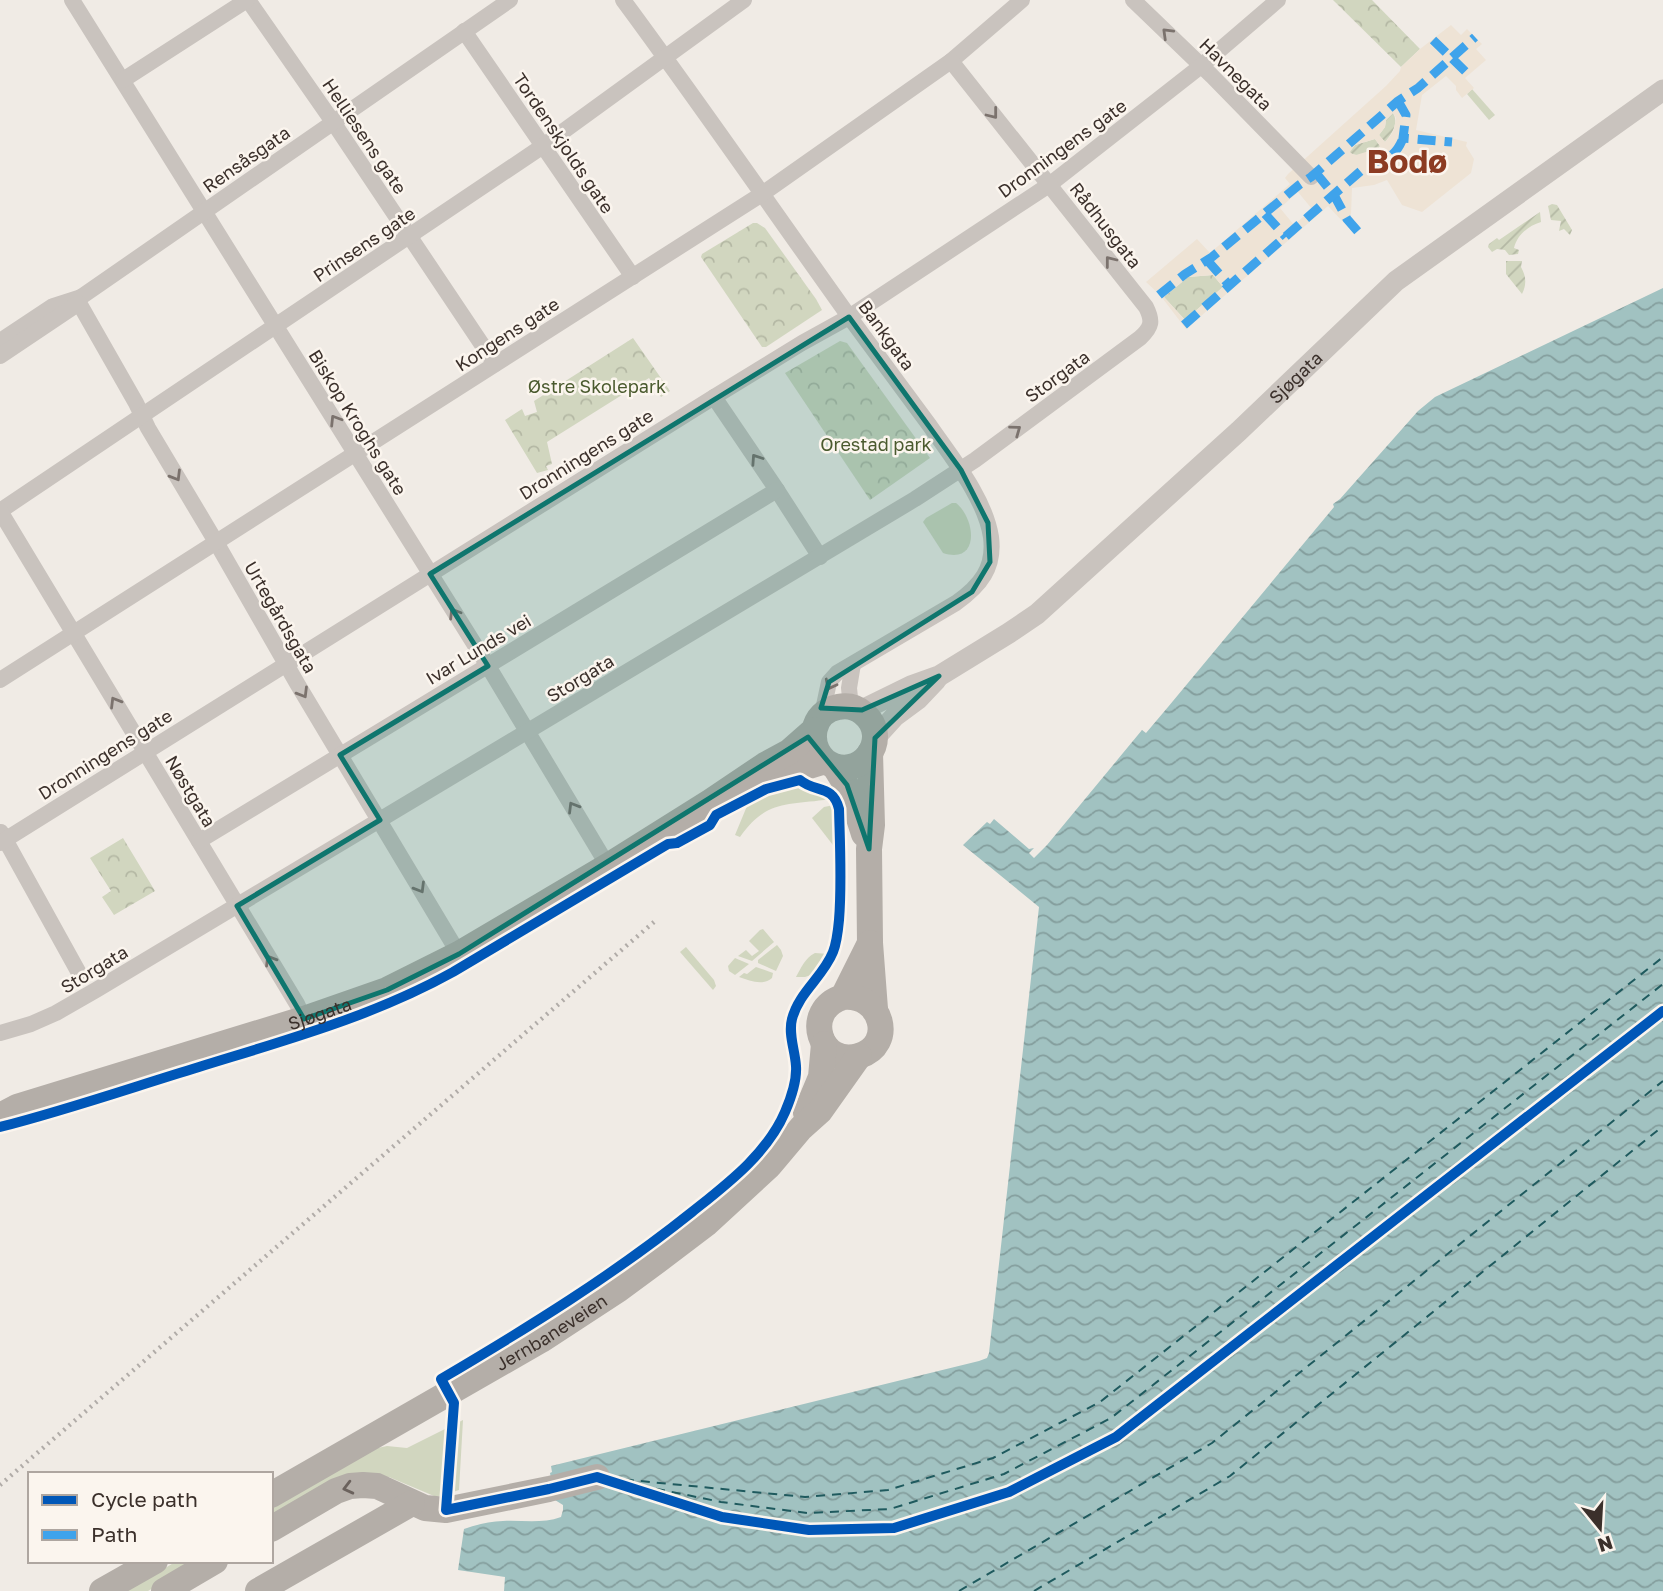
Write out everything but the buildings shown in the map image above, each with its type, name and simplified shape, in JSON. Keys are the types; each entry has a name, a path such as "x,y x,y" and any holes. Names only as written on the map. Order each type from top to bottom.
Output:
{"highway":[{"name":"Sjøgata","path":"6,1111 304,1019 387,990 459,954 710,802 789,752 835,707 856,709"},
{"path":"856,709 873,725 873,746"},
{"path":"818,723 814,744 820,757 830,764"},
{"name":"Sjøgata","path":"710,802 769,778 830,764 841,768 855,766 861,763 873,746"},
{"name":"Jernbaneveien","path":"273,1494 541,1340 619,1289 706,1224 769,1166 820,1111 859,1056 870,1050 879,1036 880,1021 875,1009 870,943 869,849 873,746"},
{"name":"Jernbaneveien","path":"830,764 847,785 869,849"},
{"name":"Jernbaneveien","path":"802,1128 821,1077 824,1044 819,1031 821,1014 832,1001 843,997 870,943"},
{"path":"843,997 858,997 875,1009"},
{"path":"824,1044 839,1056 859,1056"},
{"path":"273,1528 336,1491 350,1486 377,1486 425,1508 446,1510 597,1477"},
{"path":"258,1591 412,1503"},
{"path":"102,1591 151,1563"},
{"path":"164,1591 212,1563"}],"street":[{"name":"Biskop Kroghs gate","path":"72,0 488,666 608,866"},
{"path":"123,80 248,0"},
{"name":"Helliesens gate","path":"248,0 495,364"},
{"name":"Rensåsgata","path":"0,341 53,306 80,300 510,0"},
{"name":"Bankgata","path":"623,0 961,471 988,523 991,539 990,562 985,575 972,592 837,673 829,682 818,723"},
{"name":"Prinsens gate","path":"0,511 543,146 744,0"},
{"name":"Kongens gate","path":"0,680 762,194 951,61 1022,0"},
{"name":"Havnegata","path":"1133,0 1311,177"},
{"name":"Dronningens gate","path":"2,837 286,664 714,397 849,317 1049,185 1201,66 1278,0"},
{"name":"Tordenskjolds gate","path":"464,31 633,277"},
{"name":"Rådhusgata","path":"951,61 1146,307 1150,316"},
{"name":"Sjøgata","path":"856,709 939,676 1037,614 1239,431 1396,281 1663,90"},
{"path":"0,356 80,300"},
{"name":"Urtegårdsgata","path":"80,300 143,416 286,664 459,954"},
{"name":"Storgata","path":"0,1033 32,1024 56,1013 961,471 1140,338 1150,325 1150,316"},
{"path":"714,397 820,557"},
{"name":"Ivar Lunds vei","path":"199,841 777,489"},
{"name":"Nøstgata","path":"0,511 304,1019"},
{"path":"853,664 849,688 856,709"},
{"name":"Sjøgata","path":"873,746 895,716 918,699 939,676"},
{"path":"2,837 79,973"}],"highlighted area":[{"path":"849,317 961,470 988,523 990,562 972,592 829,682 821,708 862,710 939,676 875,738 869,849 847,785 808,737 459,954 387,990 304,1019 237,906 380,820 340,755 488,666 430,574"}],"green space":[{"path":"1333,0 1372,0 1420,49 1401,67"},
{"path":"1472,89 1495,115 1489,120 1467,94"},
{"path":"1393,113 1395,124 1385,142 1379,135 1386,120"},
{"path":"1375,139 1379,148 1360,155 1349,152 1355,145"},
{"path":"1557,205 1572,230 1570,235 1564,229 1559,231 1561,221 1551,220 1548,206"},
{"path":"1540,212 1541,222 1520,235 1514,248 1519,250 1518,254 1509,255 1505,250 1497,249 1492,252 1488,247 1497,238 1499,240"},
{"path":"753,223 765,228 822,310 766,347 762,347 701,257"},
{"path":"1506,261 1522,261 1525,287 1522,294 1506,274"},
{"path":"1213,275 1223,287 1185,320 1164,297 1188,277"},
{"name":"Østre Skolepark","path":"633,338 670,391 661,397 649,378 547,442 552,464 546,466 548,470 537,473 505,420 522,409 525,416 537,412 534,401"},
{"name":"Orestad park","path":"840,341 847,343 930,458 870,500 785,373"},
{"path":"956,503 963,510 968,519 971,538 969,547 955,555 943,553 923,522"},
{"path":"796,784 830,797 787,804 767,811 749,825 740,837 735,835 747,806 770,791"},
{"path":"834,805 836,849 812,818 824,807"},
{"path":"123,838 155,891 114,915 102,897 111,891 90,858"},
{"path":"763,929 774,942 752,961 738,956 746,950 752,956 759,951 749,941"},
{"path":"777,945 783,956 776,971 758,963 758,960"},
{"path":"686,947 714,980 716,986 713,990 680,952"},
{"path":"815,953 829,954 817,973 796,977 806,960"},
{"path":"735,958 749,964 735,975 729,971 728,966"},
{"path":"756,967 773,973 772,978 761,982 739,977 747,974"},
{"path":"463,1420 459,1490 434,1496 389,1477 273,1518 273,1506 373,1449 387,1446 407,1448"},
{"path":"174,1563 196,1563 148,1591 126,1591"}],"shaded area":[{"path":"1451,25 1461,35 1467,29 1482,44 1476,49 1486,60 1465,78 1474,88 1462,98 1456,86 1446,76 1422,95 1416,130 1467,142 1466,146 1474,159 1471,173 1422,212 1402,205 1387,180 1352,188 1351,214 1344,223 1328,206 1186,329 1160,295 1146,282 1197,239 1210,253 1290,184 1285,178 1288,174 1386,86 1420,49","holes":["1393,113 1396,118 1394,129 1385,142 1379,135 1386,120","1375,139 1380,146 1356,155 1350,152 1355,145","1298,192 1312,209 1294,225 1280,208","1213,275 1223,287 1185,320 1164,297 1188,277"]}],"water":[{"path":"1663,288 1663,1591 504,1591 505,1577 458,1570 464,1529 493,1522 539,1521 561,1517 563,1505 555,1500 551,1466 987,1358 1039,907 963,845 987,822 990,824 994,819 1029,849 1034,848 1029,853 1034,858 1142,730 1146,733 1168,707 1334,507 1333,504 1418,411 1435,397"}],"ferry route":[{"path":"609,1478 805,1497 888,1490 993,1458 1100,1402 1663,957"},
{"path":"609,1479 721,1502 807,1513 890,1509 1004,1474 1111,1418 1663,984"},
{"path":"610,1481 722,1517 809,1530 894,1528 1009,1492 1116,1437 1663,1011"},
{"path":"959,1591 1212,1443 1663,1081"},
{"path":"1034,1591 1230,1476 1663,1126"}],"railway":[{"path":"0,1485 654,922"}],"marked path":[{"path":"1159,295 1212,257 1311,177 1475,37"},
{"path":"1433,40 1469,75"},
{"path":"1398,101 1406,115 1403,138 1452,142"},
{"path":"1184,325 1363,169 1392,155 1403,138"},
{"path":"1316,173 1360,234"},
{"path":"1265,214 1286,237"},
{"path":"1207,260 1230,286"}],"cycle path":[{"path":"0,1127 297,1037 392,1002 453,972 668,844 677,843 710,825 716,815 766,789 800,780 828,792 839,809 841,865 837,936 829,961 800,1001 792,1019 796,1078 785,1112 757,1155 719,1190 662,1235 570,1300 441,1379 454,1403 446,1510 597,1477 722,1517 809,1530 894,1528 1009,1492 1116,1437 1663,1011"}],"district":[{"name":"Bodø","path":"1407,161"}]}
